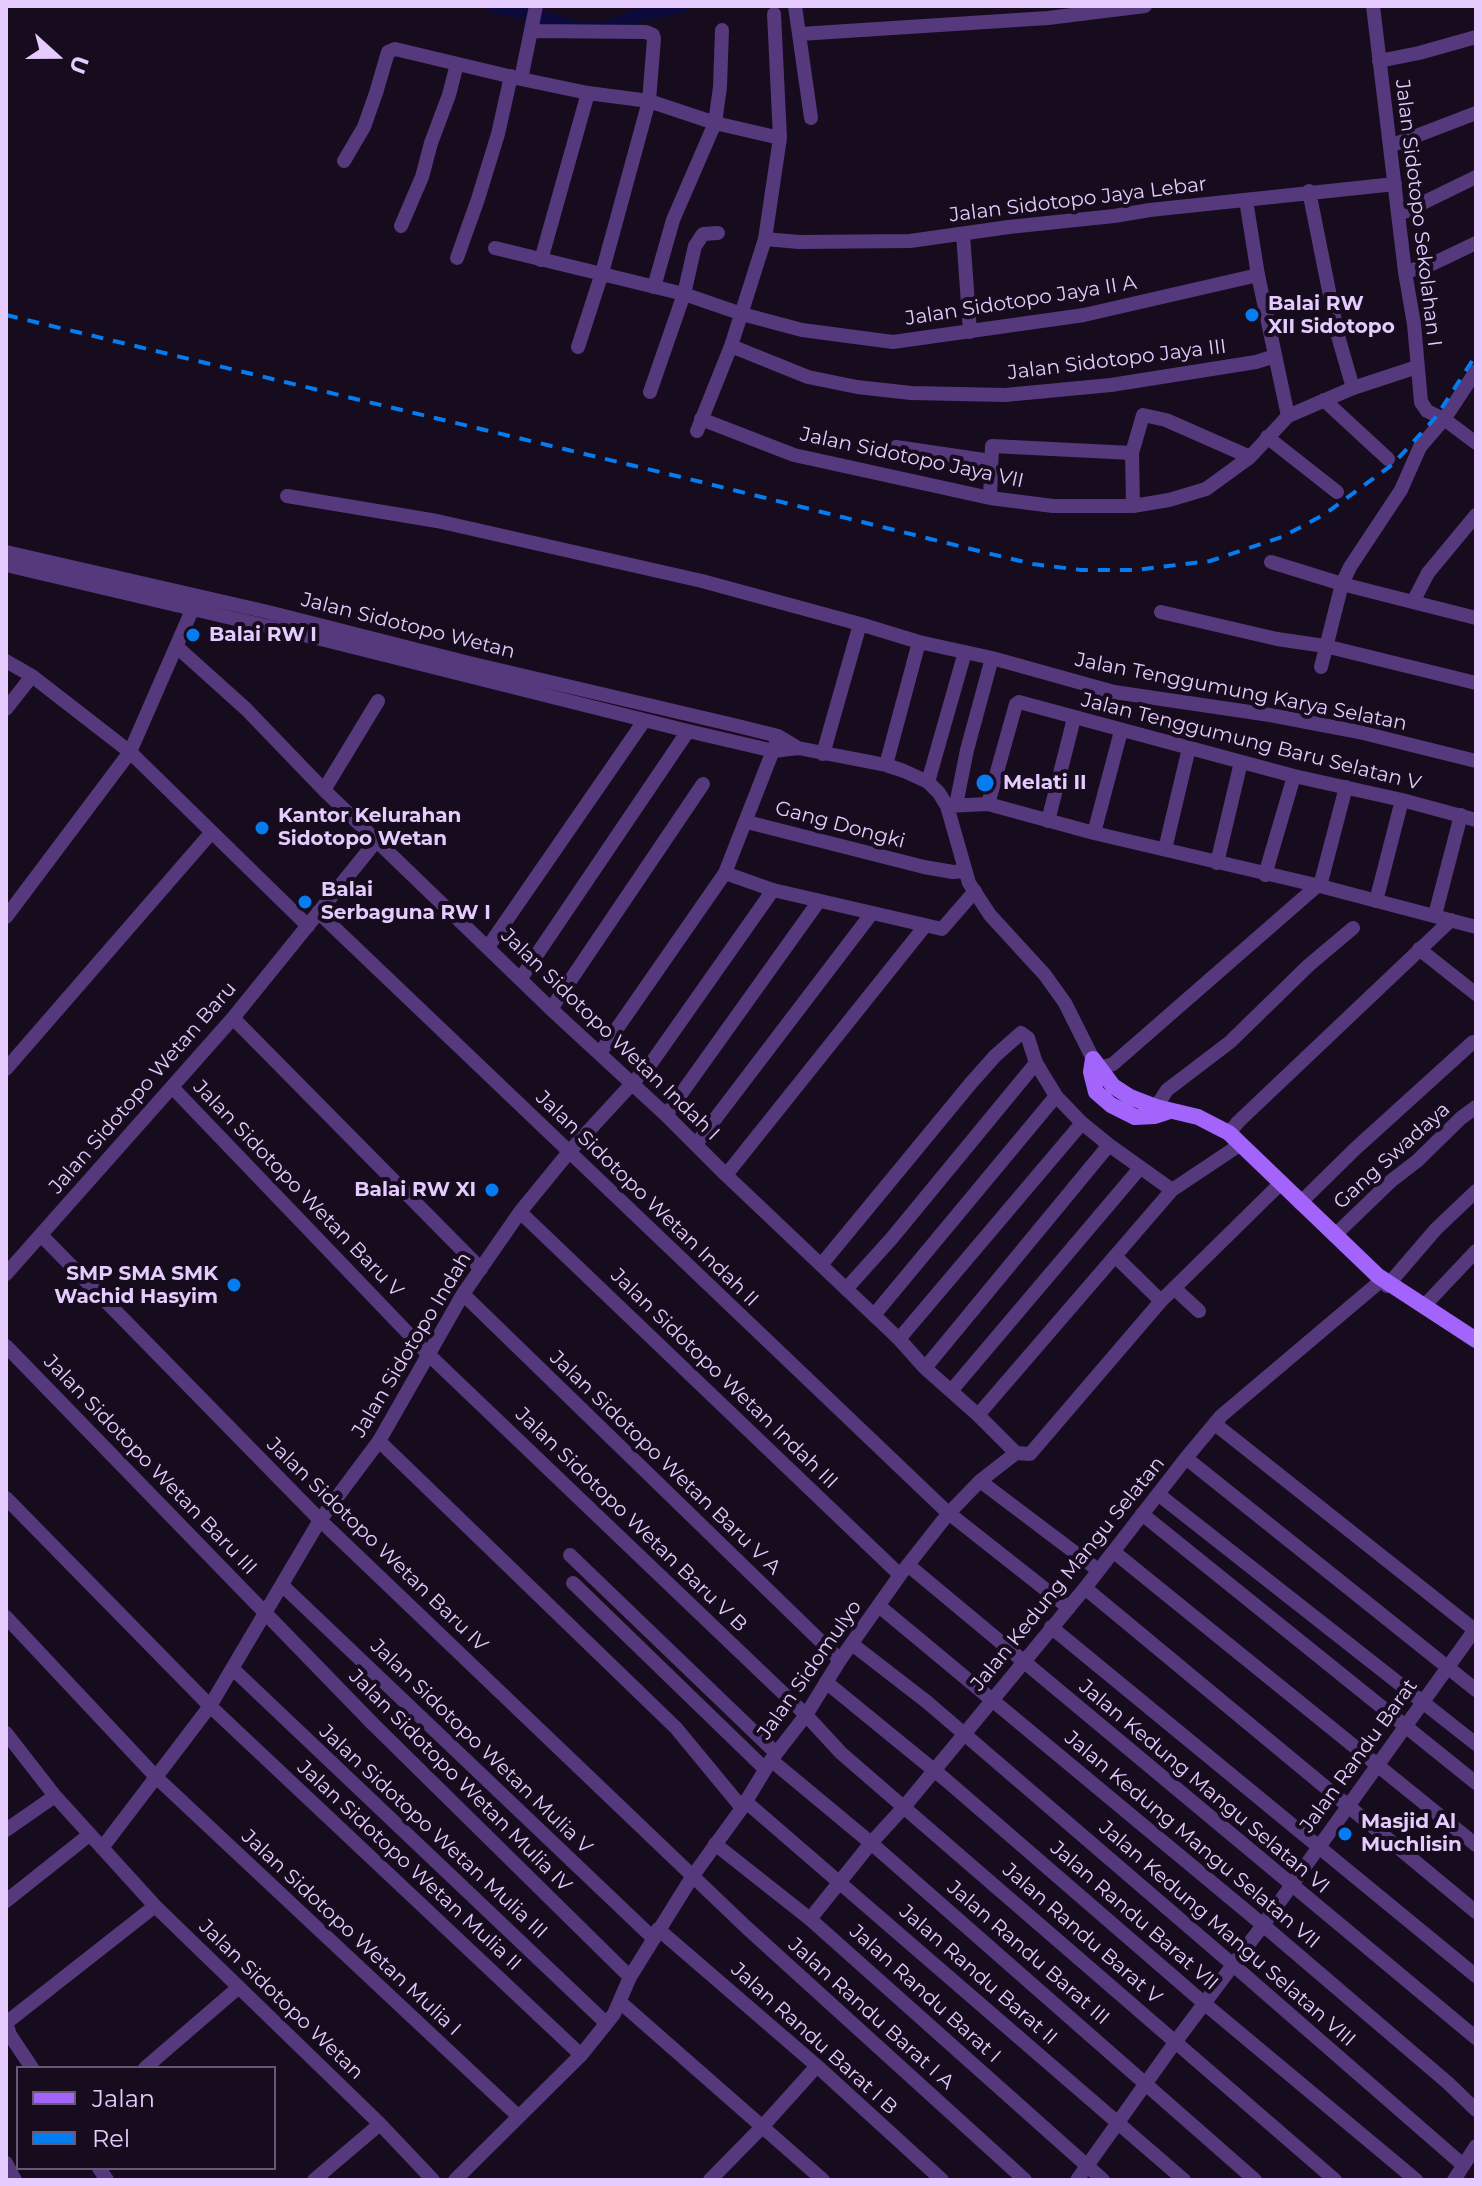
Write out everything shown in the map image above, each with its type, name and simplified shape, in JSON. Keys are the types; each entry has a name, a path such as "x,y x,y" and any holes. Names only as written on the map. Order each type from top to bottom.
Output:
{"street":[{"path":"457,258 532,27 536,6"},
{"path":"795,6 811,118"},
{"path":"800,34 1048,18 1145,6"},
{"name":"Jalan Sidotopo Sekolahan I","path":"1373,6 1422,407 1440,418"},
{"path":"731,346 765,239 780,138 774,14"},
{"path":"532,27 653,35 649,101 602,273 578,347"},
{"path":"654,287 673,220 715,123 722,30"},
{"path":"1379,61 1476,37"},
{"path":"344,161 364,127 388,52 395,49 588,93 649,101 715,123 780,138"},
{"path":"401,226 422,177 457,64"},
{"path":"541,260 588,93"},
{"path":"1390,146 1476,113"},
{"path":"1398,215 1476,177"},
{"name":"Jalan Sidotopo Jaya Lebar","path":"765,239 799,242 910,241 1309,191 1395,184"},
{"path":"1309,191 1338,336 1353,388"},
{"path":"1246,200 1258,275 1288,416"},
{"path":"650,392 684,294 695,246 703,234 718,233"},
{"path":"963,234 970,332"},
{"path":"1405,272 1430,265 1476,243"},
{"name":"Jalan Sidotopo Jaya II A","path":"495,248 684,294 802,330 893,342 1084,315 1258,275"},
{"name":"Jalan Sidotopo Jaya VII","path":"731,346 699,425 794,455 990,498 1053,506 1133,506 1206,489 1250,457 1288,416 1353,388 1417,367"},
{"name":"Jalan Sidotopo Jaya III","path":"731,346 808,377 857,387 911,393 1005,395 1111,385 1256,362 1275,356"},
{"path":"1321,667 1342,584 1401,490 1420,447 1476,371"},
{"path":"1324,400 1388,459"},
{"path":"1133,506 1132,453 1142,416 1166,420 1250,457"},
{"path":"1440,418 1476,443"},
{"path":"1267,437 1337,492"},
{"path":"990,498 992,446 1132,453"},
{"path":"896,447 991,461"},
{"name":"Jalan Tenggumung Karya Selatan","path":"287,496 437,521 702,581 919,642 992,658 1114,692 1297,720 1476,761"},
{"path":"1413,602 1428,573 1476,515"},
{"name":"Jalan Sidotopo Wetan","path":"6,552 195,602 776,744"},
{"path":"1271,562 1342,584 1476,618"},
{"name":"Jalan Sidotopo Wetan","path":"6,565 195,602 343,645 644,721 886,765 928,782 952,806"},
{"path":"6,917 130,752 195,602"},
{"path":"1161,612 1277,639 1325,646 1476,683"},
{"path":"823,754 860,624"},
{"path":"886,765 919,642"},
{"name":"Jalan Sidotopo Wetan Indah I","path":"177,647 246,709 324,790 1016,1453"},
{"path":"928,782 965,652"},
{"path":"992,658 952,806 965,871 990,915 1045,975 1065,1003 1095,1068 1130,1097 1161,1111 1209,1122 1235,1139 1276,1187 1300,1203 1381,1282 1421,1313 1476,1347"},
{"path":"6,661 32,676 130,752 308,926"},
{"path":"6,709 32,676"},
{"path":"324,790 378,701"},
{"name":"Jalan Tenggumung Baru Selatan V","path":"988,804 1017,702 1294,776 1476,820"},
{"path":"1048,821 1074,718"},
{"path":"488,947 644,721"},
{"path":"521,978 688,731"},
{"path":"1094,833 1121,731"},
{"name":"Gang Dongki","path":"776,744 747,822 932,869 965,871"},
{"path":"1165,849 1189,748"},
{"path":"1217,863 1241,762"},
{"path":"1265,875 1294,776"},
{"path":"551,1009 703,784"},
{"path":"1095,1068 1113,1064 1318,886 1346,787"},
{"path":"1376,901 1402,800"},
{"path":"952,806 988,804 1476,927"},
{"path":"1435,915 1461,815"},
{"path":"600,1053 725,873 747,822"},
{"path":"6,1069 211,833"},
{"name":"Jalan Sidotopo Wetan Baru","path":"6,1274 233,1018 377,840"},
{"path":"725,873 773,890 942,929 975,891"},
{"name":"Jalan Sidotopo Indah","path":"102,1848 210,1706 320,1520 379,1441 463,1294 520,1212 569,1152 652,1062 773,890"},
{"path":"666,1115 819,901"},
{"name":"Jalan Sidotopo Wetan Indah II","path":"318,912 948,1514 1069,1608"},
{"path":"696,1144 872,913"},
{"path":"978,1415 1172,1190 1235,1139 1238,1122 1451,920"},
{"path":"726,1175 925,926"},
{"path":"1161,1111 1167,1090 1230,1042 1309,965 1353,928"},
{"path":"1419,949 1476,994"},
{"path":"233,1018 481,1269"},
{"path":"821,1265 971,1083 1018,1033 1025,1033 1036,1063 1056,1096 1082,1123 1172,1190"},
{"path":"1300,1203 1473,1042"},
{"path":"846,1289 1036,1063"},
{"name":"Jalan Sidotopo Wetan Baru V","path":"172,1087 428,1354"},
{"path":"874,1315 1056,1096"},
{"name":"Gang Swadaya","path":"1335,1235 1476,1107"},
{"path":"899,1339 1082,1123"},
{"path":"925,1368 1109,1145"},
{"path":"951,1391 1140,1168"},
{"path":"1115,1256 1161,1301 1276,1187"},
{"name":"Jalan Kedung Mangu Selatan","path":"810,1919 994,1700 1221,1416 1381,1282 1476,1191"},
{"name":"Jalan Sidotopo Wetan Indah III","path":"520,1212 904,1570"},
{"name":"Jalan Sidotopo Wetan Baru IV","path":"41,1235 320,1520 692,1877"},
{"path":"1424,1306 1476,1251"},
{"path":"1381,1282 1476,1340"},
{"path":"1174,1288 1199,1311"},
{"name":"Jalan Sidotopo Wetan Baru V A","path":"463,1294 840,1660"},
{"name":"Jalan Sidomulyo","path":"656,1933 771,1761 806,1715 840,1660 948,1514 980,1481 1016,1453 1030,1454 1161,1301"},
{"name":"Jalan Sidotopo Wetan Baru III","path":"6,1346 265,1611"},
{"name":"Jalan Sidotopo Wetan Baru V B","path":"428,1354 806,1715"},
{"path":"1215,1424 1476,1629"},
{"name":"Jalan Randu Barat II","path":"379,1441 676,1728 744,1804 1184,2180"},
{"path":"1186,1458 1476,1690"},
{"path":"980,1481 1098,1570"},
{"path":"1158,1494 1476,1744"},
{"name":"Jalan Sidotopo Wetan Mulia II","path":"6,1498 210,1706 581,2055"},
{"path":"1142,1514 1476,1783"},
{"path":"1114,1552 1476,1845"},
{"path":"570,1555 771,1761"},
{"name":"Jalan Kedung Mangu Selatan VI","path":"904,1570 1023,1662 1476,2038"},
{"path":"573,1583 771,1761"},
{"name":"Jalan Sidotopo Wetan Mulia V","path":"282,1585 656,1933"},
{"path":"1085,1588 1476,1912"},
{"name":"Jalan Kedung Mangu Selatan VII","path":"879,1606 1263,1925 1476,2110"},
{"name":"Jalan Sidotopo Wetan Mulia IV","path":"265,1611 373,1724 630,1977"},
{"name":"Jalan Sidotopo Wetan Mulia I","path":"6,1617 157,1778 518,2116"},
{"path":"1051,1627 1476,1976"},
{"name":"Jalan Randu Barat","path":"1077,2180 1476,1629"},
{"name":"Jalan Kedung Mangu Selatan VIII","path":"852,1644 964,1734 1463,2165"},
{"name":"Jalan Sidotopo Wetan Mulia III","path":"233,1669 606,2023"},
{"name":"Jalan Randu Barat VII","path":"826,1682 934,1770 1205,2004 1416,2180"},
{"name":"Jalan Randu Barat V","path":"806,1715 841,1753 1335,2180"},
{"name":"Jalan Sidotopo Wetan","path":"6,1733 55,1796 155,1906 380,2124 433,2180"},
{"name":"Jalan Randu Barat III","path":"771,1761 871,1843 1255,2180"},
{"path":"6,1830 55,1796"},
{"path":"6,1901 89,1835"},
{"name":"Jalan Randu Barat I","path":"715,1844 810,1919 1103,2180"},
{"name":"Jalan Randu Barat I A","path":"692,1877 1025,2180"},
{"path":"31,2066 10,2035 6,2023 155,1906"},
{"path":"455,2180 581,2055 620,2002 630,1977 656,1933"},
{"name":"Jalan Randu Barat I B","path":"656,1933 817,2066 942,2180"},
{"path":"147,2066 239,1987"},
{"path":"620,2002 823,2180"},
{"path":"710,2180 817,2066"},
{"path":"314,2180 380,2124"},
{"path":"1454,2180 1476,2146"},
{"path":"6,2163 15,2180"}],"waterway":[{"path":"493,6 529,13 578,29 608,28 642,14 681,6"}],"railway":[{"path":"6,315 1033,564 1081,570 1135,570 1210,561 1282,537 1325,514 1393,464 1436,417 1476,355"}],"place":[{"name":"Balai RW XII Sidotopo","path":"1252,315"},
{"name":"Balai RW I","path":"193,635"},
{"name":"Melati II","path":"985,783"},
{"name":"Kantor Kelurahan Sidotopo Wetan","path":"262,828"},
{"name":"Balai Serbaguna RW I","path":"305,902"},
{"name":"Balai RW XI","path":"492,1190"},
{"name":"SMP SMA SMK Wachid Hasyim","path":"234,1285"},
{"name":"Masjid Al Muchlisin","path":"1345,1834"}]}
